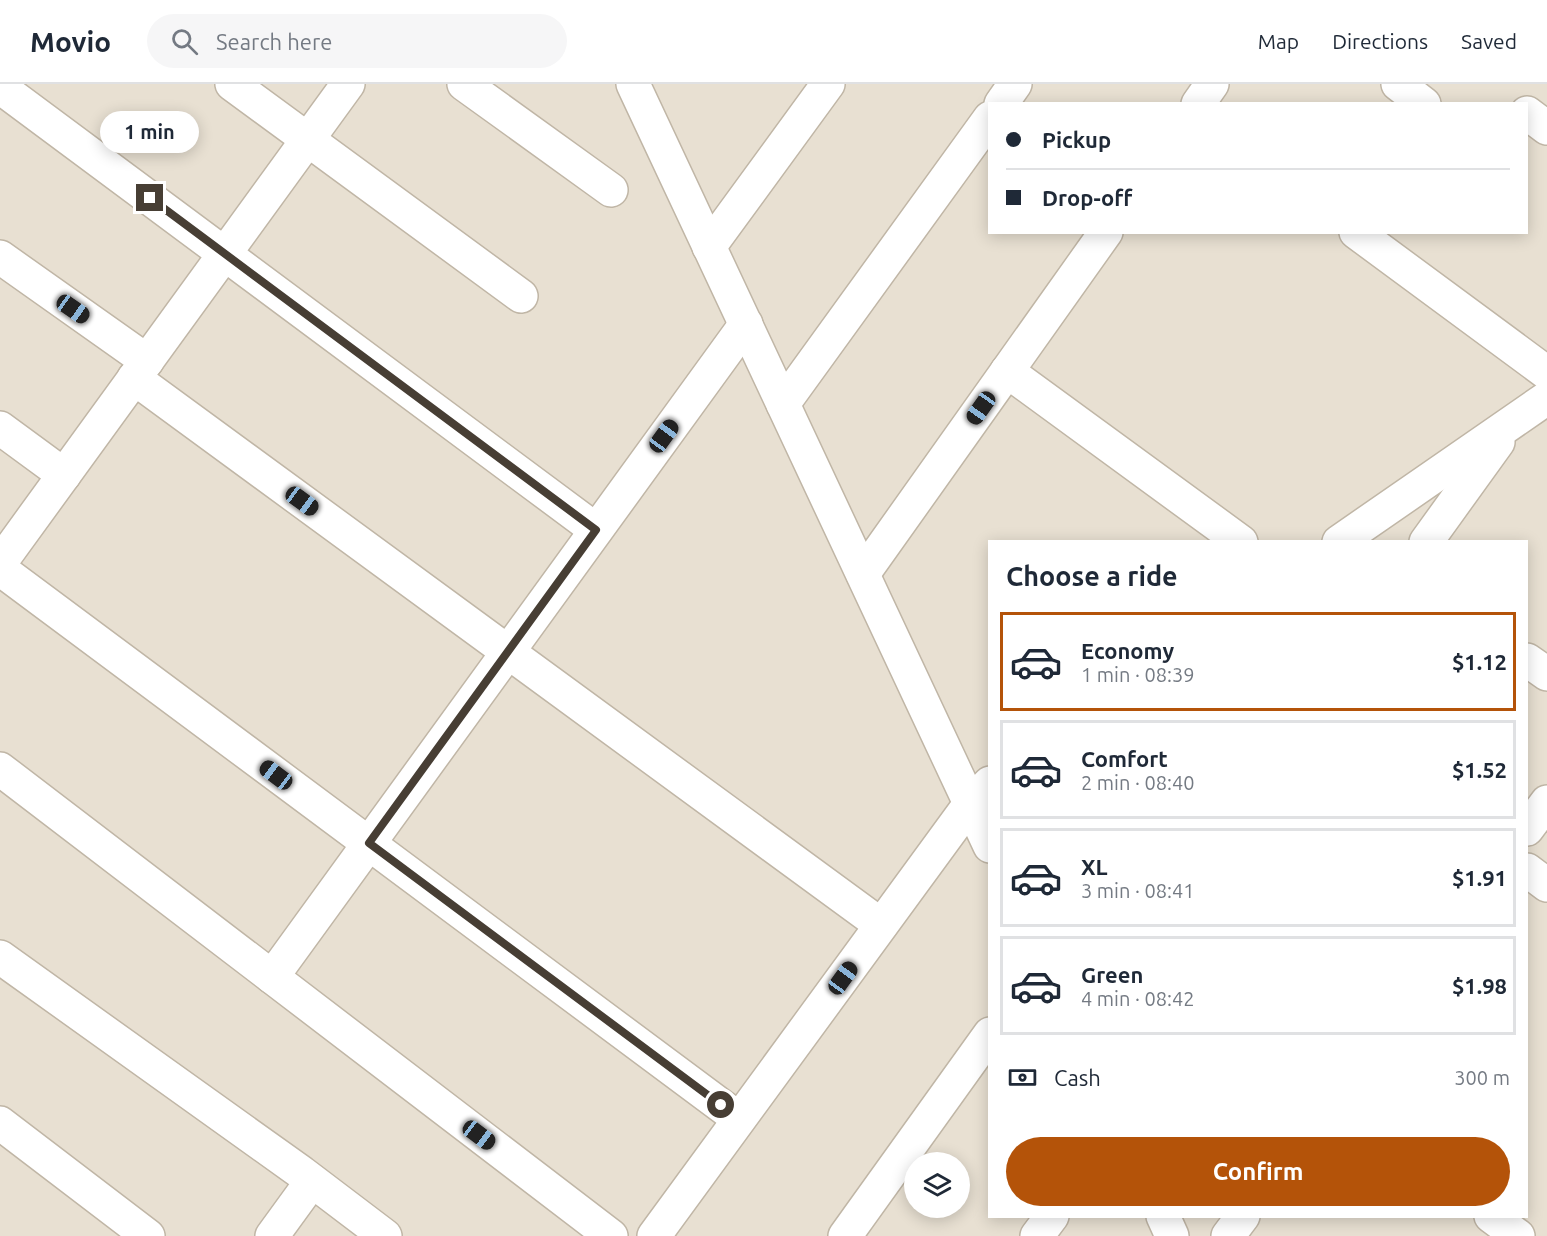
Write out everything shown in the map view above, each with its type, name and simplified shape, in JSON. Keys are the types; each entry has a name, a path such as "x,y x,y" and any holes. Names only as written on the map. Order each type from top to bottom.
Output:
{"street":[{"path":"232,84 521,296"},
{"path":"0,563 348,84"},
{"path":"464,84 611,190"},
{"path":"709,247 828,84"},
{"path":"1002,102 1015,84"},
{"path":"1199,102 1212,84"},
{"path":"1398,84 1421,102"},
{"path":"0,87 596,530"},
{"path":"637,87 709,247 863,574 980,793 988,835"},
{"path":"1528,114 1547,128"},
{"path":"783,404 988,121"},
{"path":"863,574 1105,234"},
{"path":"1359,234 1547,373"},
{"path":"0,257 140,369 508,652 881,925"},
{"path":"272,977 746,324"},
{"path":"1007,371 1238,540"},
{"path":"1342,540 1547,399"},
{"path":"1427,540 1513,422"},
{"path":"0,428 64,476"},
{"path":"0,569 740,1119"},
{"path":"1528,661 1547,674"},
{"path":"0,769 611,1236"},
{"path":"654,1236 980,793"},
{"path":"1528,828 1547,802"},
{"path":"1528,871 1547,885"},
{"path":"0,957 385,1236"},
{"path":"845,1236 988,1037"},
{"path":"0,1123 112,1225 148,1236"},
{"path":"272,1236 312,1181"},
{"path":"1037,1236 1050,1218"},
{"path":"1164,1218 1172,1236"},
{"path":"1228,1236 1242,1218"},
{"path":"1494,1218 1518,1236"}],"shaded area":[{"path":"0,84 1547,84 1547,1236 0,1236"}],"route":[{"path":"150,198 596,530 369,843 721,1105"}]}
